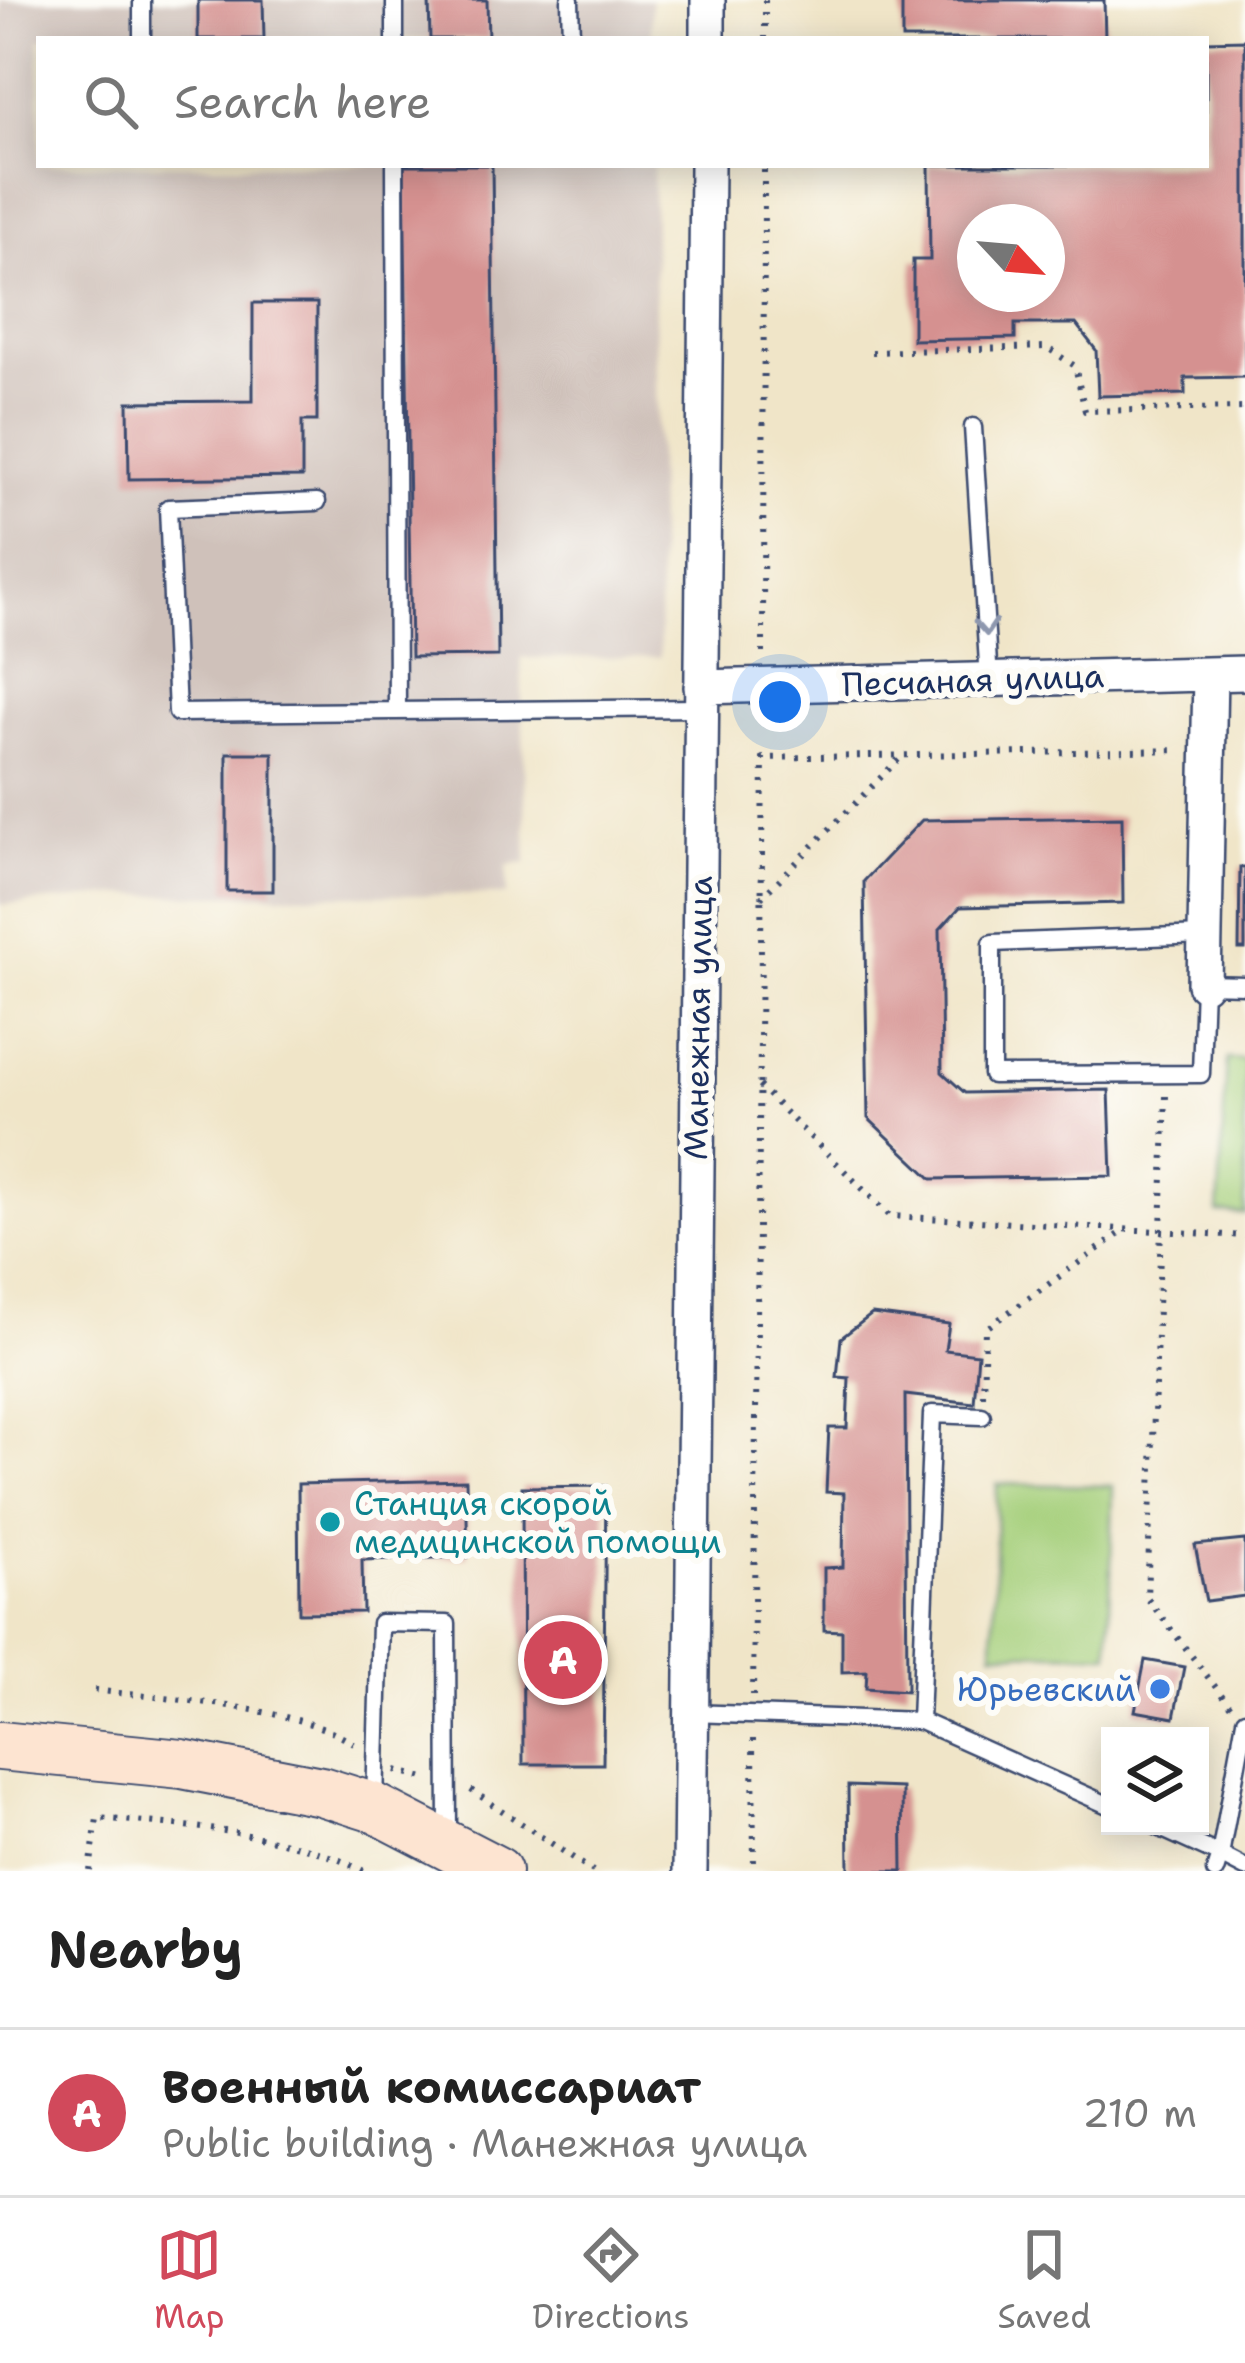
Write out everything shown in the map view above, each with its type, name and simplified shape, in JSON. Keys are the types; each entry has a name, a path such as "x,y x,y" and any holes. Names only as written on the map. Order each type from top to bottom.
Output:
{"street":[{"path":"708,36 709,0"},
{"name":"Манежная улица","path":"690,1871 707,168"},
{"name":"Песчаная улица","path":"701,698 989,680 1245,673"},
{"path":"1204,984 1210,674"},
{"path":"0,1746 182,1764 321,1791 375,1808 497,1871"}],"lane":[{"path":"142,0 142,36"},
{"path":"395,0 395,36"},
{"path":"570,0 571,36"},
{"path":"395,168 397,711"},
{"path":"973,428 989,680"},
{"path":"317,502 167,508 178,713 397,711 701,698"},
{"path":"1204,935 992,943 992,1076 1202,1074 1204,984 1245,985"},
{"path":"920,1721 932,1414 982,1416"},
{"path":"375,1808 380,1623 447,1624 448,1843"},
{"path":"691,1713 920,1721 1101,1802"},
{"path":"1218,1863 1245,1722"},
{"path":"1171,1835 1218,1863 1245,1868"}],"path":[{"path":"765,0 765,36"},
{"path":"763,654 764,168"},
{"path":"872,352 1046,347 1075,365 1084,411 1245,408"},
{"path":"754,1871 763,758 1208,749"},
{"path":"761,898 902,756"},
{"path":"1167,1074 1147,1598 1245,1722"},
{"path":"759,1086 890,1216 1245,1236"},
{"path":"982,1416 985,1329 1124,1231"},
{"path":"90,1871 98,1818 178,1825 328,1852 364,1871"}],"shaded area":[{"path":"0,0 651,0 651,36 36,36 36,168 653,168 660,657 521,658 527,863 507,865 507,895 123,895 0,905"}],"green space":[{"path":"1227,1059 1245,1060 1245,1214 1218,1213"},
{"path":"997,1484 1113,1486 1109,1654 993,1652"}],"building":[{"path":"198,0 263,0 264,36 198,36"},
{"path":"429,0 487,0 488,36 430,36"},
{"path":"902,0 1104,0 1105,36 902,36"},
{"path":"1245,40 1245,377 1185,378 1185,394 1098,396 1096,350 1076,324 1015,324 1015,338 913,340 913,260 930,260 929,168 1209,168 1209,41"},
{"path":"404,168 492,168 498,656 411,657"},
{"path":"253,303 317,303 317,421 302,421 302,477 129,479 128,402 253,401"},
{"path":"227,753 273,753 273,891 227,891"},
{"path":"1122,817 1123,903 960,907 940,929 942,1072 965,1093 1109,1090 1112,1176 932,1179 868,1118 864,881 922,820"},
{"path":"1240,867 1245,867 1245,949 1239,949"},
{"path":"872,1314 949,1324 945,1350 978,1354 974,1403 905,1395 907,1691 866,1688 867,1671 842,1672 842,1631 824,1630 824,1568 843,1567 844,1493 826,1492 829,1428 847,1428 849,1378 837,1377 841,1338"},
{"path":"466,1480 468,1557 362,1560 363,1612 299,1613 298,1484"},
{"path":"606,1486 603,1764 523,1764 522,1487"},
{"path":"1245,1540 1245,1596 1206,1601 1195,1545"},
{"name":"Юрьевский","path":"1145,1660 1184,1667 1174,1718 1135,1711"},
{"path":"848,1786 902,1788 903,1871 849,1871"}],"place":[{"name":"Станция скорой медицинской помощи","path":"330,1522"},
{"name":"Военный комиссариат","path":"563,1660"},
{"name":"Юрьевский","path":"1160,1689"}]}
